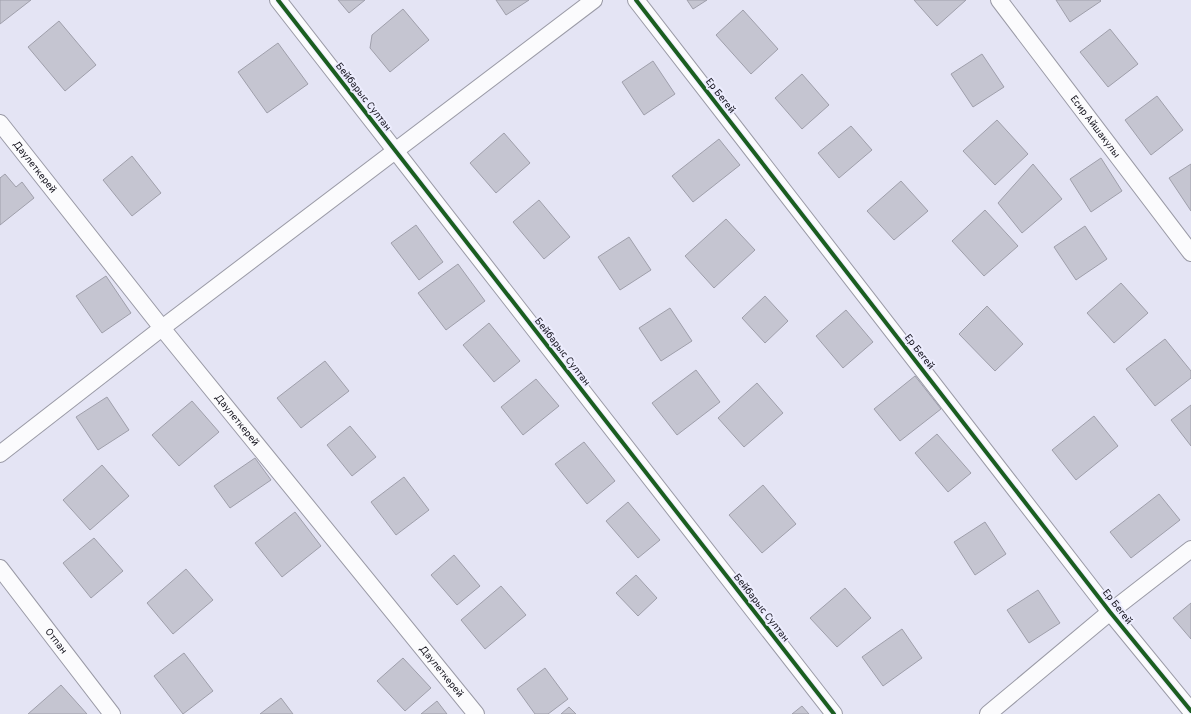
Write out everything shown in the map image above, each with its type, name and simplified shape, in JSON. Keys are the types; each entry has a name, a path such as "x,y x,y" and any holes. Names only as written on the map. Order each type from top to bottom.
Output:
{"street":[{"name":"Бейбарыс Султан","path":"278,0 834,714"},
{"path":"0,454 162,328 594,0"},
{"name":"Ер Бегей","path":"636,0 1110,612 1191,711"},
{"name":"Есир Айшакулы","path":"999,0 1191,253"},
{"name":"Даулеткерей","path":"0,123 162,328 476,714"},
{"path":"988,714 1110,612 1191,549"},
{"name":"Отпан","path":"0,568 112,714"}],"building":[{"path":"0,0 31,0 0,24"},
{"path":"338,0 365,0 349,13"},
{"path":"496,0 529,0 506,15"},
{"path":"687,0 707,0 693,9"},
{"path":"914,0 966,0 937,26"},
{"path":"1056,0 1100,0 1101,1 1070,22"},
{"path":"403,9 429,40 390,72 370,48 372,35"},
{"path":"743,10 778,49 751,74 716,35"},
{"path":"59,21 96,65 65,91 28,47"},
{"path":"1110,29 1138,64 1108,87 1080,52"},
{"path":"278,43 308,84 267,113 238,72"},
{"path":"982,54 1004,87 973,107 951,74"},
{"path":"653,61 675,94 644,115 622,82"},
{"path":"802,74 829,105 802,129 775,98"},
{"path":"1157,96 1183,130 1151,155 1125,120"},
{"path":"997,120 1028,154 995,185 963,151"},
{"path":"851,126 872,150 839,178 818,153"},
{"path":"504,133 530,163 496,193 470,163"},
{"path":"719,139 740,165 693,202 672,176"},
{"path":"132,156 161,193 132,216 103,180"},
{"path":"1101,158 1122,191 1091,212 1070,179"},
{"path":"1033,164 1062,199 1022,233 998,203"},
{"path":"1191,164 1191,211 1169,178"},
{"path":"5,174 16,187 22,182 34,198 0,225 0,178"},
{"path":"901,181 928,211 894,240 867,211"},
{"path":"539,200 570,237 544,259 513,222"},
{"path":"985,210 1018,246 984,276 952,241"},
{"path":"726,219 755,250 714,288 685,256"},
{"path":"416,225 443,262 419,280 391,243"},
{"path":"1085,226 1107,259 1076,280 1054,247"},
{"path":"629,237 651,270 620,290 598,257"},
{"path":"458,264 485,301 446,330 418,293"},
{"path":"106,276 131,313 102,333 76,296"},
{"path":"1121,283 1148,313 1114,343 1087,313"},
{"path":"765,296 788,321 765,343 742,318"},
{"path":"987,306 1023,344 995,371 959,334"},
{"path":"670,308 692,341 661,361 639,328"},
{"path":"846,310 873,342 843,368 816,336"},
{"path":"489,323 520,361 494,382 463,345"},
{"path":"1165,339 1191,371 1191,378 1155,406 1126,369"},
{"path":"325,361 349,391 301,428 277,398"},
{"path":"696,370 720,402 677,435 652,403"},
{"path":"915,376 941,409 900,441 874,409"},
{"path":"536,379 559,406 523,435 501,407"},
{"path":"757,383 783,413 744,447 718,418"},
{"path":"107,397 129,430 98,450 76,417"},
{"path":"192,401 219,432 179,466 152,435"},
{"path":"1191,405 1191,446 1171,420"},
{"path":"1094,416 1118,446 1076,480 1052,450"},
{"path":"350,426 376,457 352,476 327,445"},
{"path":"937,434 971,473 948,492 915,453"},
{"path":"584,442 615,481 587,504 555,464"},
{"path":"255,458 271,480 230,508 214,486"},
{"path":"102,465 129,496 90,530 63,500"},
{"path":"404,477 429,510 396,535 371,502"},
{"path":"763,485 796,524 762,553 729,515"},
{"path":"1159,494 1180,520 1131,558 1110,532"},
{"path":"628,502 660,540 638,558 606,521"},
{"path":"295,512 321,546 282,577 255,543"},
{"path":"985,522 1006,554 975,575 954,542"},
{"path":"94,538 123,571 91,598 63,563"},
{"path":"454,555 480,586 457,605 431,575"},
{"path":"186,569 213,600 173,634 147,603"},
{"path":"636,575 657,598 638,616 616,593"},
{"path":"501,586 526,615 485,649 461,620"},
{"path":"845,588 871,618 837,647 810,618"},
{"path":"1038,590 1060,623 1029,643 1007,610"},
{"path":"1191,603 1191,639 1173,618"},
{"path":"902,629 922,658 883,686 862,657"},
{"path":"184,653 213,691 183,714 154,676"},
{"path":"403,658 431,688 405,711 377,681"},
{"path":"545,668 568,699 548,714 535,714 517,689"},
{"path":"61,685 87,714 28,714"},
{"path":"281,698 293,714 260,714"},
{"path":"437,701 447,714 421,714"},
{"path":"802,706 809,714 792,714"},
{"path":"569,707 576,714 561,714"}],"cycle path":[{"path":"278,0 834,714"},
{"path":"636,0 1110,612 1191,711"}]}
